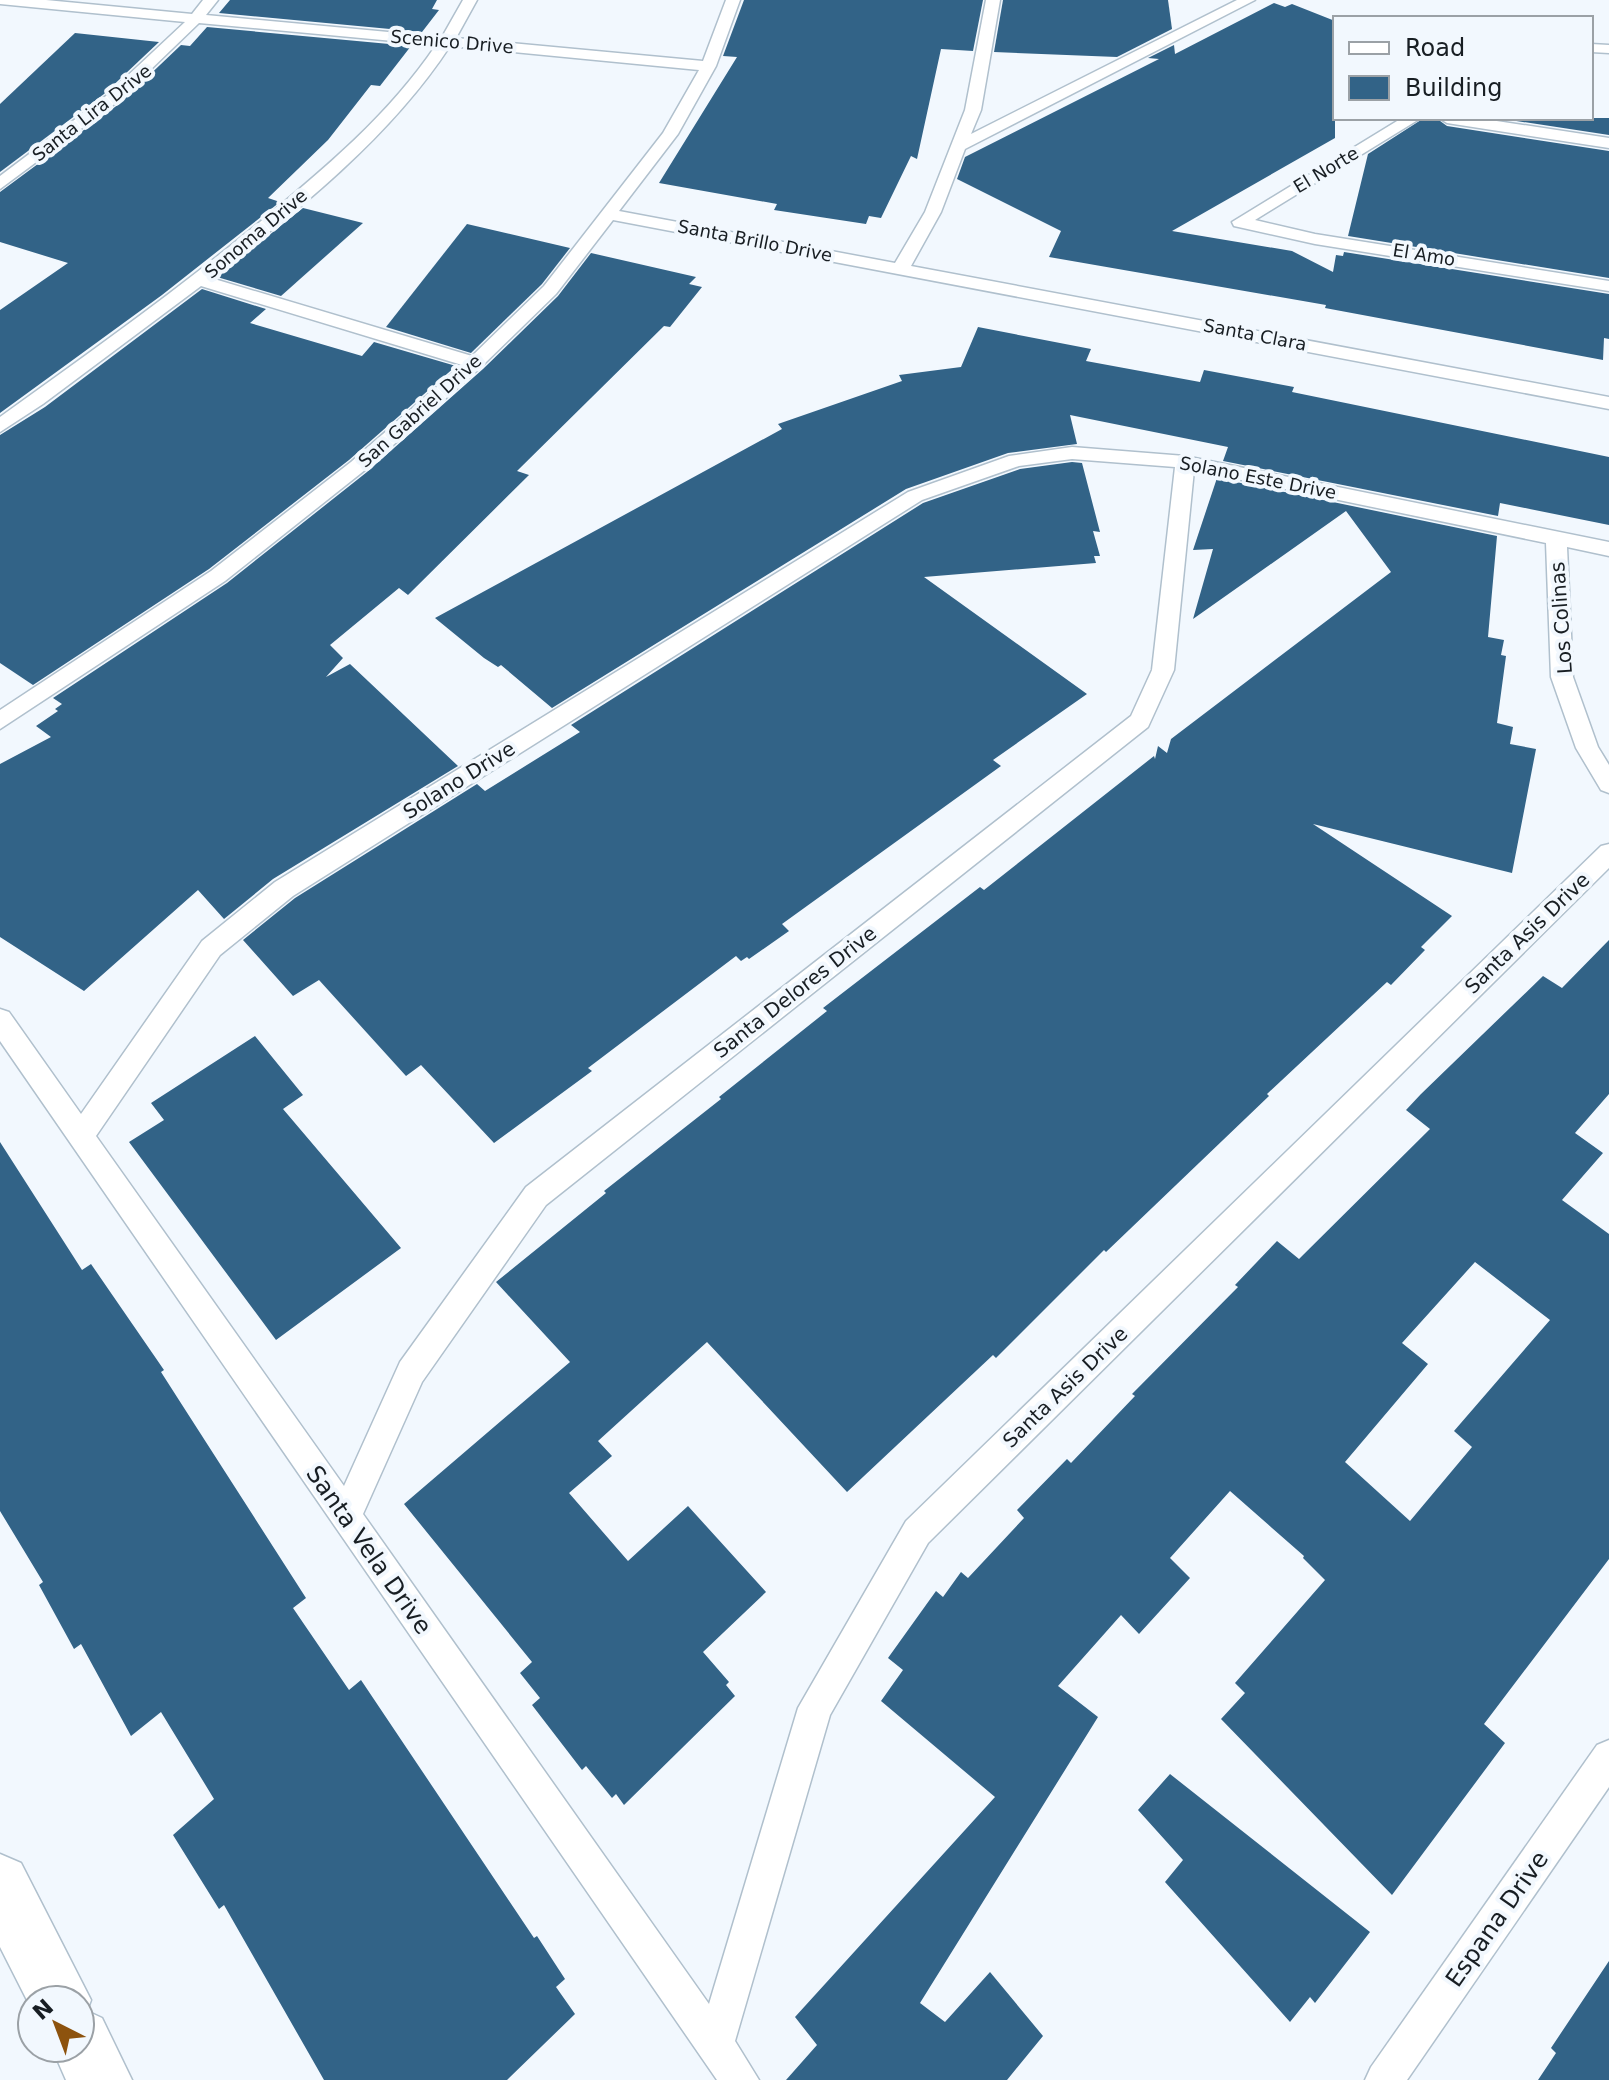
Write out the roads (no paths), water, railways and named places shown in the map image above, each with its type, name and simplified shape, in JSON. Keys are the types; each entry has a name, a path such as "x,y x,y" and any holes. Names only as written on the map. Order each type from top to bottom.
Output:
{"street":[{"path":"0,1884 52,1984"}],"lane":[{"name":"Scenico Drive","path":"0,0 709,66"},
{"name":"Santa Lira Drive","path":"0,184 106,106 163,56 211,0"},
{"name":"Sonoma Drive","path":"0,426 201,280 358,148 450,41 470,0"},
{"name":"San Gabriel Drive","path":"0,721 218,576 358,466 475,363 550,290 670,134 709,66 733,0"},
{"path":"901,268 933,212 973,110 993,0"},
{"path":"956,148 1248,0"},
{"name":"El Norte","path":"1240,222 1410,120"},
{"path":"1460,120 1609,143"},
{"name":"Santa Brillo Drive","path":"610,214 901,268"},
{"name":"El Amo","path":"1240,222 1315,239 1609,286"},
{"name":"Santa Clara","path":"901,268 1609,403"},
{"path":"201,280 475,363"},
{"name":"Solano Este Drive","path":"909,500 1016,460 1072,453 1185,462 1609,549"},
{"name":"Santa Delores Drive","path":"346,1517 411,1372 536,1196 1140,721 1163,670 1185,462"},
{"name":"Solano Drive","path":"80,1137 211,948 284,889 909,500"},
{"name":"Los Colinas","path":"1556,538 1562,677 1587,748 1609,784"},
{"name":"Santa Asis Drive","path":"715,2045 815,1708 917,1532 1609,853"},
{"name":"Santa Vela Drive","path":"0,1020 740,2080"},
{"name":"Espana Drive","path":"1384,2080 1609,1757"}]}
